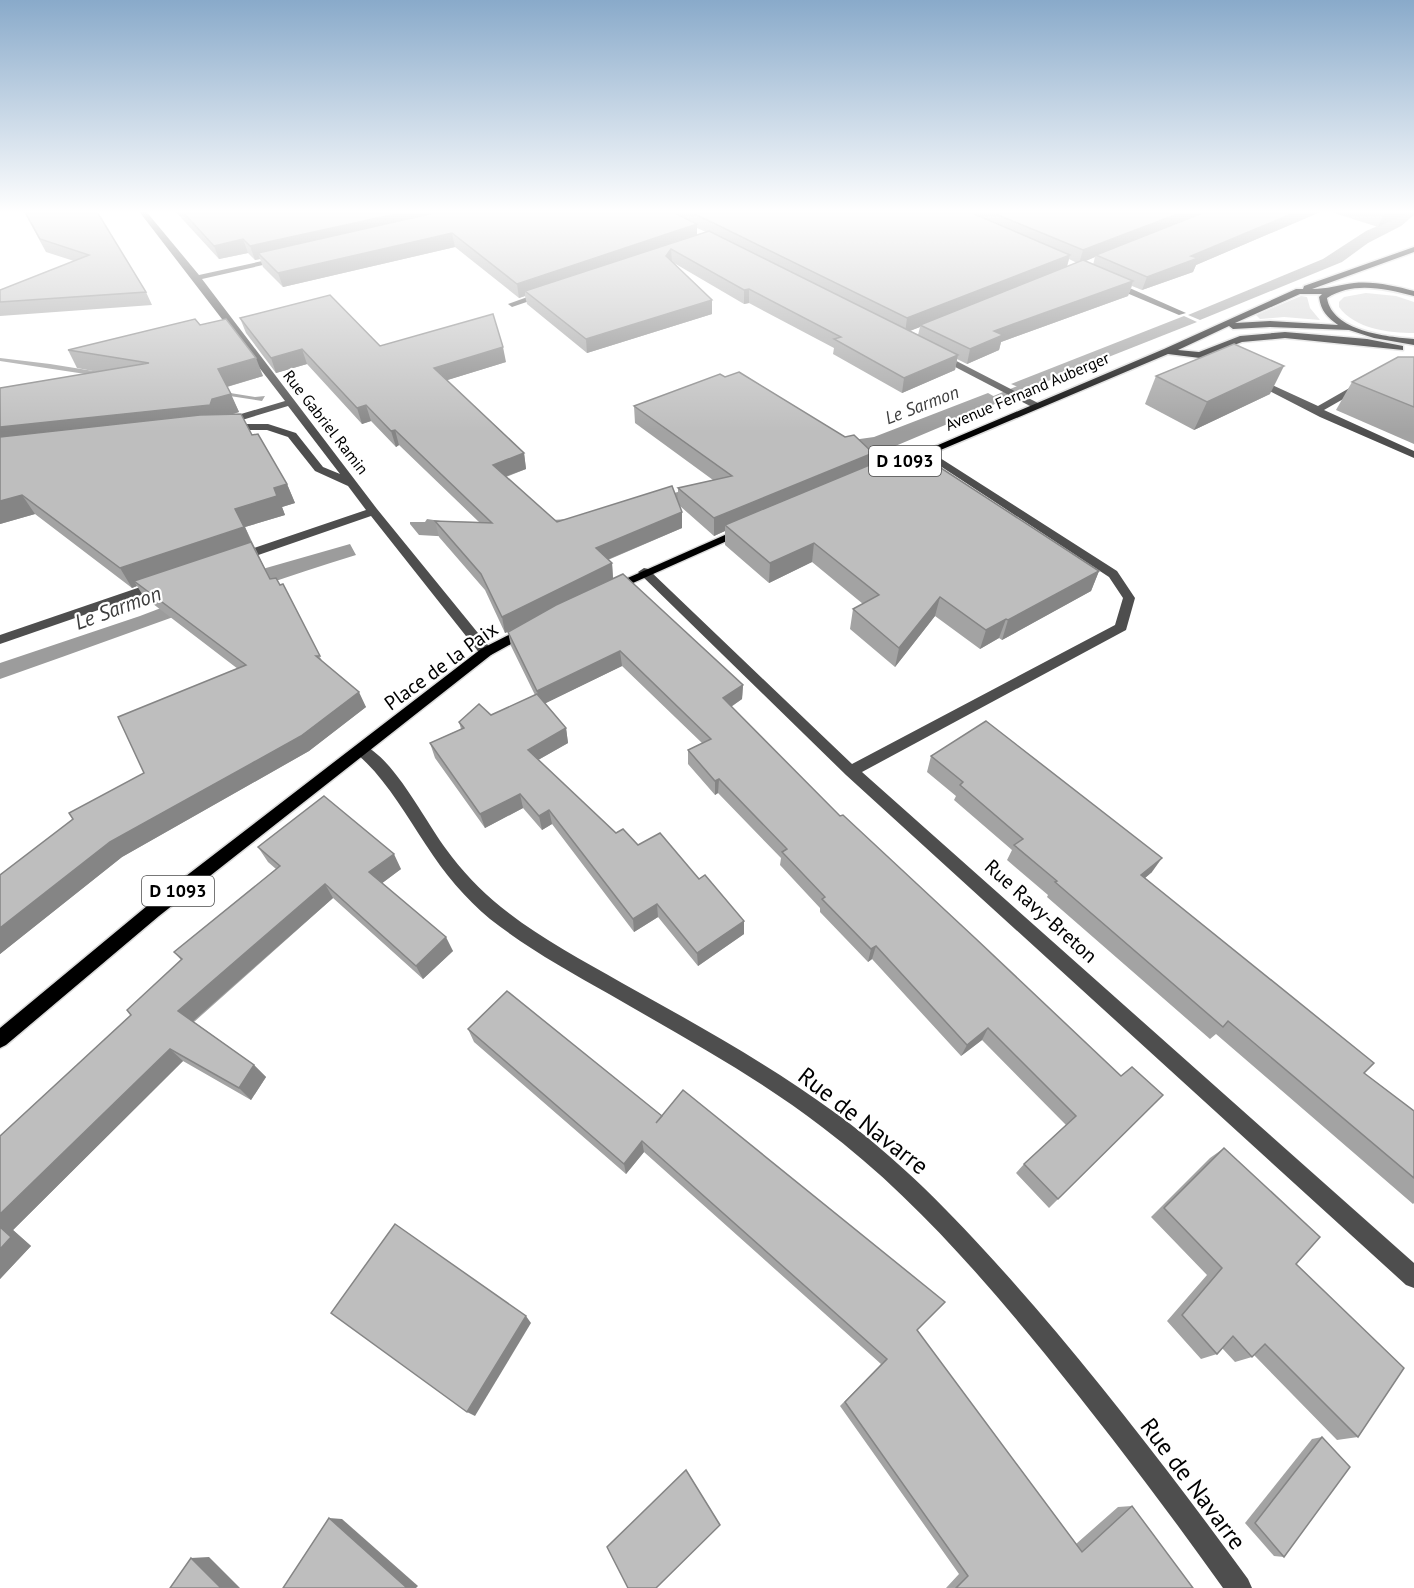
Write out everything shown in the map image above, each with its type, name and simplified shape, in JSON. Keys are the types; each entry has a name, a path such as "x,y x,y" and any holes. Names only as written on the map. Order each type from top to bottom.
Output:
{"main road":[{"name":"Avenue Fernand Auberger","path":"860,480 1167,351 1318,284"},
{"name":"Avenue Fernand Auberger","path":"1345,287 1350,284"},
{"path":"1414,294 1387,288 1345,287 1323,297 1322,304 1327,313 1353,329 1389,339 1414,342"},
{"name":"Avenue Fernand Auberger","path":"1299,291 1330,292"},
{"name":"Avenue Fernand Auberger","path":"1224,326 1270,324 1353,329"},
{"path":"1167,351 1200,355 1240,339 1286,335 1367,342 1414,353"},
{"path":"1389,339 1400,348"},
{"path":"604,591 750,527"},
{"name":"Place de la Paix","path":"361,749 486,652 544,621"},
{"name":"D 1093","path":"0,1039 153,910 361,749"}],"street":[{"name":"Rue Gabriel Ramin","path":"202,284 373,511 486,652"},
{"path":"1113,284 1182,313"},
{"path":"512,304 556,290"},
{"path":"926,348 1037,406"},
{"path":"1200,355 1211,360"},
{"path":"1243,375 1318,410 1324,415 1414,455"},
{"path":"1318,410 1369,381"},
{"path":"290,402 219,426 268,427 292,435 319,469 353,484"},
{"path":"851,771 1121,627 1129,598 1113,574 926,452"},
{"path":"220,564 373,511"},
{"name":"Rue Ravy-Breton","path":"644,572 851,771 1414,1277"},
{"path":"0,640 165,583"},
{"name":"Rue de Navarre","path":"361,749 384,768 448,865 492,911 554,953 707,1042 800,1100 831,1122 921,1199 993,1274 1070,1366 1170,1493 1239,1588"}],"shaded area":[{"path":"1262,284 1288,284 1200,320 1188,315"},
{"path":"1366,293 1396,296 1414,302 1414,333 1384,331 1363,325 1339,307 1339,302 1344,297"},
{"path":"1301,296 1307,297 1310,308 1320,320 1284,317 1260,319 1256,315"},
{"path":"1184,316 1197,322 1025,390 1011,384"},
{"path":"0,358 255,397 265,396 262,401 0,361"},
{"path":"988,393 1002,401 893,447 852,452 683,504 471,538 419,535 410,524 410,522 425,522 427,519 468,525 569,519 686,490 810,446 874,437"},
{"path":"350,544 356,555 0,679 0,663 140,616 266,568"}],"building":[{"path":"15,284 141,284 146,292 0,302 0,290"},
{"path":"546,284 695,284 712,300 586,339 525,291"},
{"path":"734,284 816,284 958,355 904,378 834,339 841,337 749,289 744,290"},
{"path":"838,284 995,284 907,318"},
{"path":"1023,284 1124,284 994,331 1003,335 970,349 920,325"},
{"path":"330,295 380,346 493,314 503,347 434,368 524,453 493,465 557,522 672,486 682,512 596,548 612,563 502,617 481,574 435,521 492,523 395,430 391,431 366,405 357,408 302,349 271,358 240,318"},
{"path":"195,319 200,325 226,319 256,358 218,369 231,394 212,399 210,405 0,427 0,388 149,363 68,350"},
{"path":"1234,344 1284,366 1207,402 1156,376"},
{"path":"1398,357 1414,357 1414,407 1352,382"},
{"path":"739,372 845,437 854,435 873,453 714,518 678,488 732,476 634,406 720,374 725,377"},
{"path":"241,414 252,435 258,434 287,484 274,488 277,496 235,509 244,527 120,568 22,495 0,501 0,437 200,415"},
{"path":"924,457 1099,571 986,630 940,597 899,648 853,609 879,595 814,543 770,563 725,525 884,459 898,469"},
{"path":"251,542 270,579 276,578 280,585 283,584 320,656 316,656 359,692 301,736 110,842 0,928 0,875 73,819 69,813 144,773 118,717 246,665 134,581"},
{"path":"623,574 743,685 723,698 840,816 843,815 1121,1076 1132,1067 1163,1095 1058,1199 1024,1164 1076,1116 988,1028 967,1045 876,946 871,949 822,899 825,897 782,852 787,849 719,779 715,781 688,750 711,739 620,651 537,691 508,632 556,605"},
{"path":"537,694 566,728 528,750 616,833 623,829 638,845 660,833 699,879 705,875 744,921 697,953 657,904 633,919 549,810 539,816 520,794 480,814 430,743 464,728 459,722 479,704 491,715"},
{"path":"986,721 1162,858 1141,875 1374,1063 1364,1073 1414,1111 1414,1178 1228,1021 1223,1027 1055,882 1057,881 1014,845 1023,839 960,785 963,782 931,756"},
{"path":"324,796 394,854 369,872 446,937 416,966 325,884 178,1011 254,1065 239,1088 170,1049 0,1214 0,1136 131,1015 127,1010 182,959 174,952 280,866 258,847"},
{"path":"507,991 662,1116 683,1090 945,1302 917,1330 1082,1552 1132,1506 1193,1588 956,1588 968,1576 845,1402 887,1359 642,1141 624,1164 468,1029"},
{"path":"1224,1148 1320,1237 1296,1264 1404,1368 1358,1437 1265,1344 1252,1357 1233,1336 1217,1354 1182,1315 1222,1268 1164,1208"},
{"path":"395,1224 526,1316 467,1412 331,1313"},
{"path":"0,1227 11,1237 0,1249"},
{"path":"1322,1437 1350,1467 1284,1557 1255,1523"},
{"path":"686,1470 720,1525 656,1588 628,1588 607,1547"},
{"path":"329,1518 407,1588 283,1588"},
{"path":"191,1558 221,1588 170,1588"}],"waterway":[{"name":"Le Sarmon","path":"977,405 1039,380"}]}
